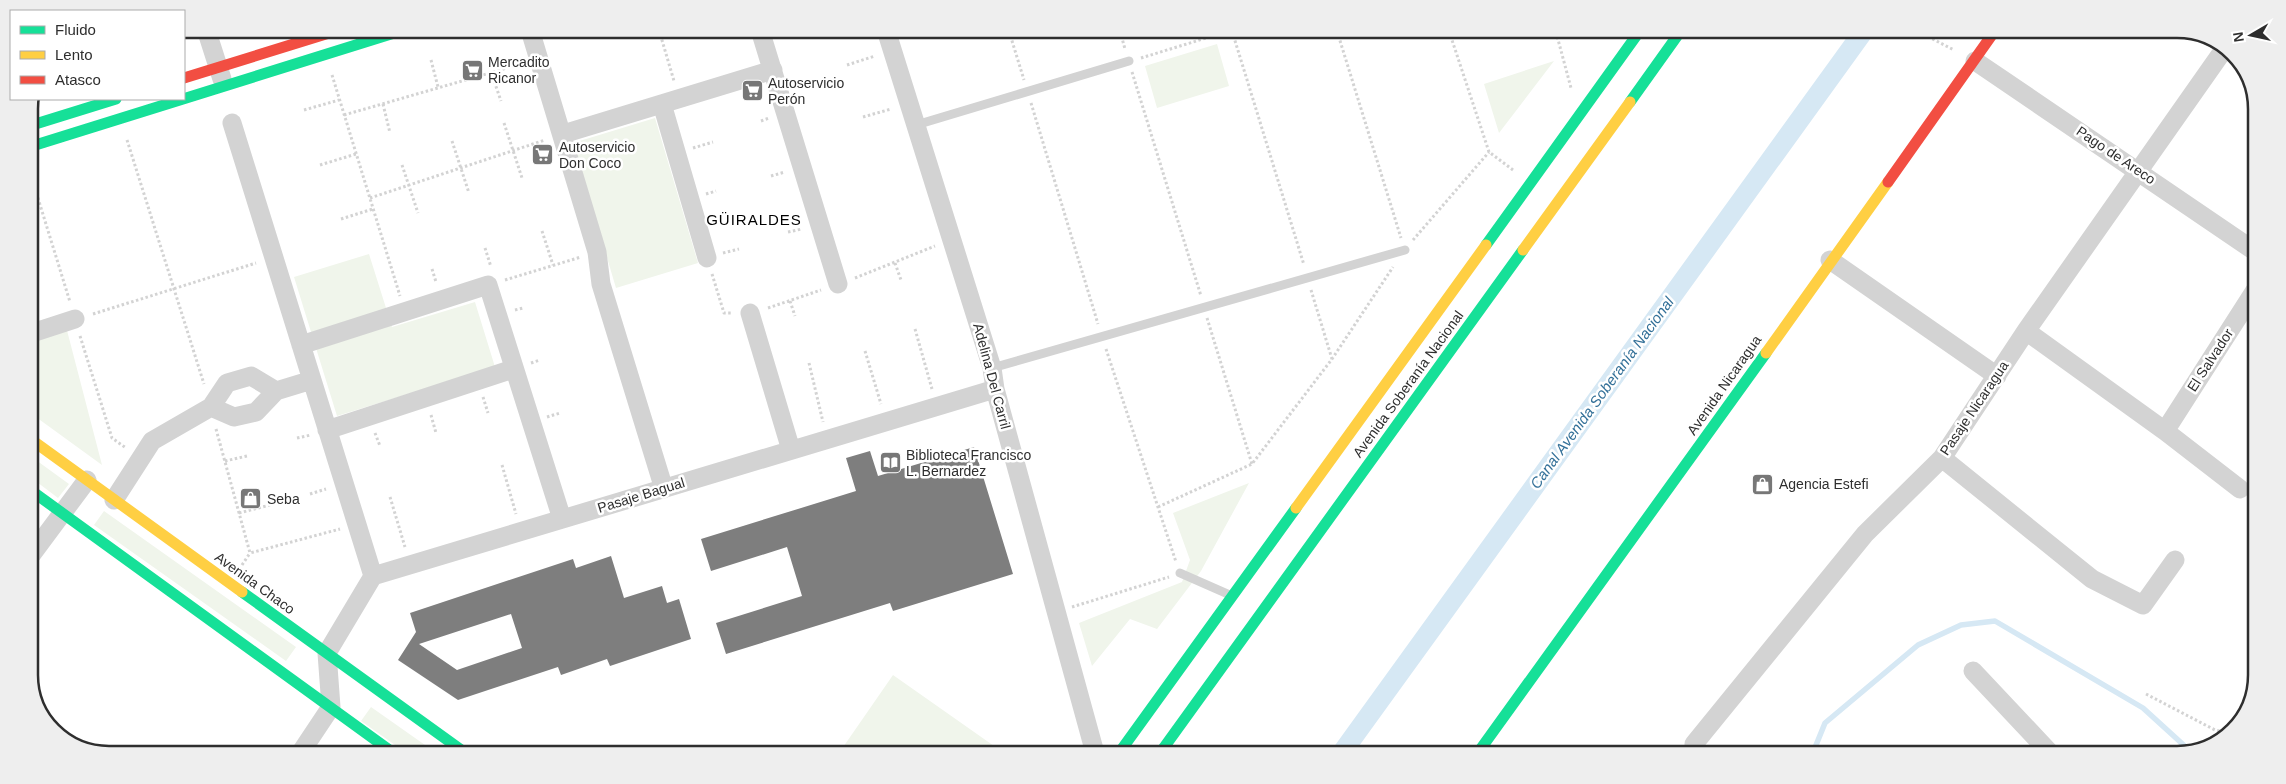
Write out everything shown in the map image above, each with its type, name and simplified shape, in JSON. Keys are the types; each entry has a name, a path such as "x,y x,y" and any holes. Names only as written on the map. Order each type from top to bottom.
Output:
{"main road":[{"path":"185,78 316,37"},
{"path":"185,99 382,37"},
{"name":"Avenida Soberanía Nacional","path":"1124,746 1635,37"},
{"name":"Avenida Soberanía Nacional","path":"1165,746 1676,37"},
{"name":"Avenida Nicaragua","path":"1483,746 1640,531 1830,260 1991,37"},
{"path":"37,124 113,100"},
{"path":"37,145 183,100"},
{"name":"Avenida Chaco","path":"38,444 456,746"},
{"path":"38,495 384,746"}],"street":[{"path":"209,37 224,87"},
{"path":"532,37 597,252 601,284 664,488"},
{"path":"762,37 838,284"},
{"name":"Adelina Del Carril","path":"888,37 992,368 995,390 1093,746"},
{"name":"Pasaje Nicaragua","path":"1694,744 1865,534 1942,458 2026,331 2222,53"},
{"name":"Pago de Areco","path":"1975,61 2140,170 2248,246"},
{"path":"563,134 773,70"},
{"path":"670,101 707,258"},
{"path":"232,123 373,576 327,653 331,707 305,746"},
{"path":"1830,260 1997,376"},
{"path":"301,345 488,286 562,519"},
{"name":"El Salvador","path":"2165,431 2248,301"},
{"path":"750,313 791,450"},
{"path":"37,331 75,319"},
{"path":"2026,331 2165,431 2240,489"},
{"path":"327,430 514,368"},
{"path":"114,500 152,441 211,407 227,384 251,376 276,391"},
{"path":"211,407 234,417 256,412 276,391 312,380"},
{"name":"Pasaje Bagual","path":"373,576 995,390"},
{"path":"1942,458 2092,579 2143,605 2175,560"},
{"path":"38,547 87,480"},
{"path":"1974,671 2044,746"}],"lane":[{"path":"916,125 1129,61"},
{"path":"992,368 1405,250"},
{"path":"1180,573 1232,596"}],"path":[{"path":"660,37 670,101"},
{"path":"1011,37 1102,337 1180,573 1055,613"},
{"path":"1122,37 1252,464"},
{"path":"1129,61 1211,37"},
{"path":"1233,37 1332,359"},
{"path":"1339,37 1405,250"},
{"path":"1451,37 1489,152 1530,184"},
{"path":"1557,37 1579,115"},
{"path":"1929,37 1975,61"},
{"path":"847,65 893,51"},
{"path":"326,55 405,311"},
{"path":"344,115 540,58"},
{"path":"431,60 438,87"},
{"path":"492,72 501,101"},
{"path":"304,110 339,100"},
{"path":"863,117 909,103"},
{"path":"383,104 390,133"},
{"path":"121,120 211,407 250,553 356,525"},
{"path":"504,123 522,178"},
{"path":"370,198 563,134"},
{"path":"452,141 469,193"},
{"path":"1158,507 1252,464 1332,359 1405,250 1489,152"},
{"path":"320,165 356,154"},
{"path":"402,165 418,213"},
{"path":"341,219 373,209"},
{"path":"542,231 553,265"},
{"path":"488,286 597,252"},
{"path":"75,319 273,257"},
{"path":"707,258 724,313 750,313"},
{"path":"894,263 901,280"},
{"path":"790,301 795,316"},
{"path":"915,329 937,407"},
{"path":"865,351 887,422"},
{"path":"809,363 827,440"},
{"path":"225,461 247,456"},
{"path":"502,465 521,531"},
{"path":"390,497 410,565"},
{"path":"239,513 270,505"},
{"path":"2146,694 2215,730 2221,731"}],"shaded area":[{"path":"1217,44 1229,86 1157,108 1145,66"},
{"path":"1554,61 1499,133 1484,84"},
{"path":"655,118 698,263 616,288 573,143"},
{"path":"369,254 392,327 475,302 495,367 337,416 294,277"},
{"path":"63,315 102,465 38,418 37,321"},
{"path":"38,461 69,484 58,498 38,483"},
{"path":"1249,483 1201,571 1157,629 1130,619 1092,666 1079,623 1182,582 1190,560 1173,513"},
{"path":"104,511 296,647 286,661 94,525"},
{"path":"893,675 994,746 844,746"},
{"path":"371,707 426,746 396,746 361,721"}],"building":[{"path":"974,447 1013,574 893,611 890,603 726,654 716,623 802,596 787,547 711,571 701,539 856,491 846,458 870,451 878,476"},
{"path":"611,556 624,598 662,586 667,603 679,599 691,639 610,666 607,659 561,675 558,667 458,700 398,660 416,632 410,613 573,559 576,568","holes":["511,614 522,648 457,670 419,644"]}],"waterway":[{"name":"Canal Avenida Soberanía Nacional","path":"1347,746 1859,37"},
{"path":"1816,746 1825,723 1918,645 1961,625 1995,621 2143,708 2185,746"}],"traffic: fast":[{"path":"185,98 381,37"},
{"path":"1486,245 1635,37"},
{"path":"1630,102 1676,37"},
{"path":"37,124 113,100"},
{"path":"37,144 180,100"},
{"path":"1165,746 1523,250"},
{"path":"1483,746 1766,353"},
{"path":"38,495 384,746"},
{"path":"1124,746 1296,508"},
{"path":"242,592 456,746"}],"traffic: slow":[{"path":"1523,250 1630,102"},
{"path":"1766,353 1888,182"},
{"path":"1296,508 1486,245"},
{"path":"38,444 242,592"}],"traffic: jam":[{"path":"185,78 316,37"},
{"path":"1888,182 1990,37"}],"place":[{"name":"Mercadito Ricanor","path":"472,70"},
{"name":"Autoservicio Perón","path":"752,91"},
{"name":"Autoservicio Don Coco","path":"543,155"},
{"name":"Biblioteca Francisco L. Bernardez","path":"890,463"},
{"name":"Agencia Estefi","path":"1763,484"},
{"name":"Seba","path":"251,499"}],"district":[{"name":"GÜIRALDES","path":"754,220"}]}
